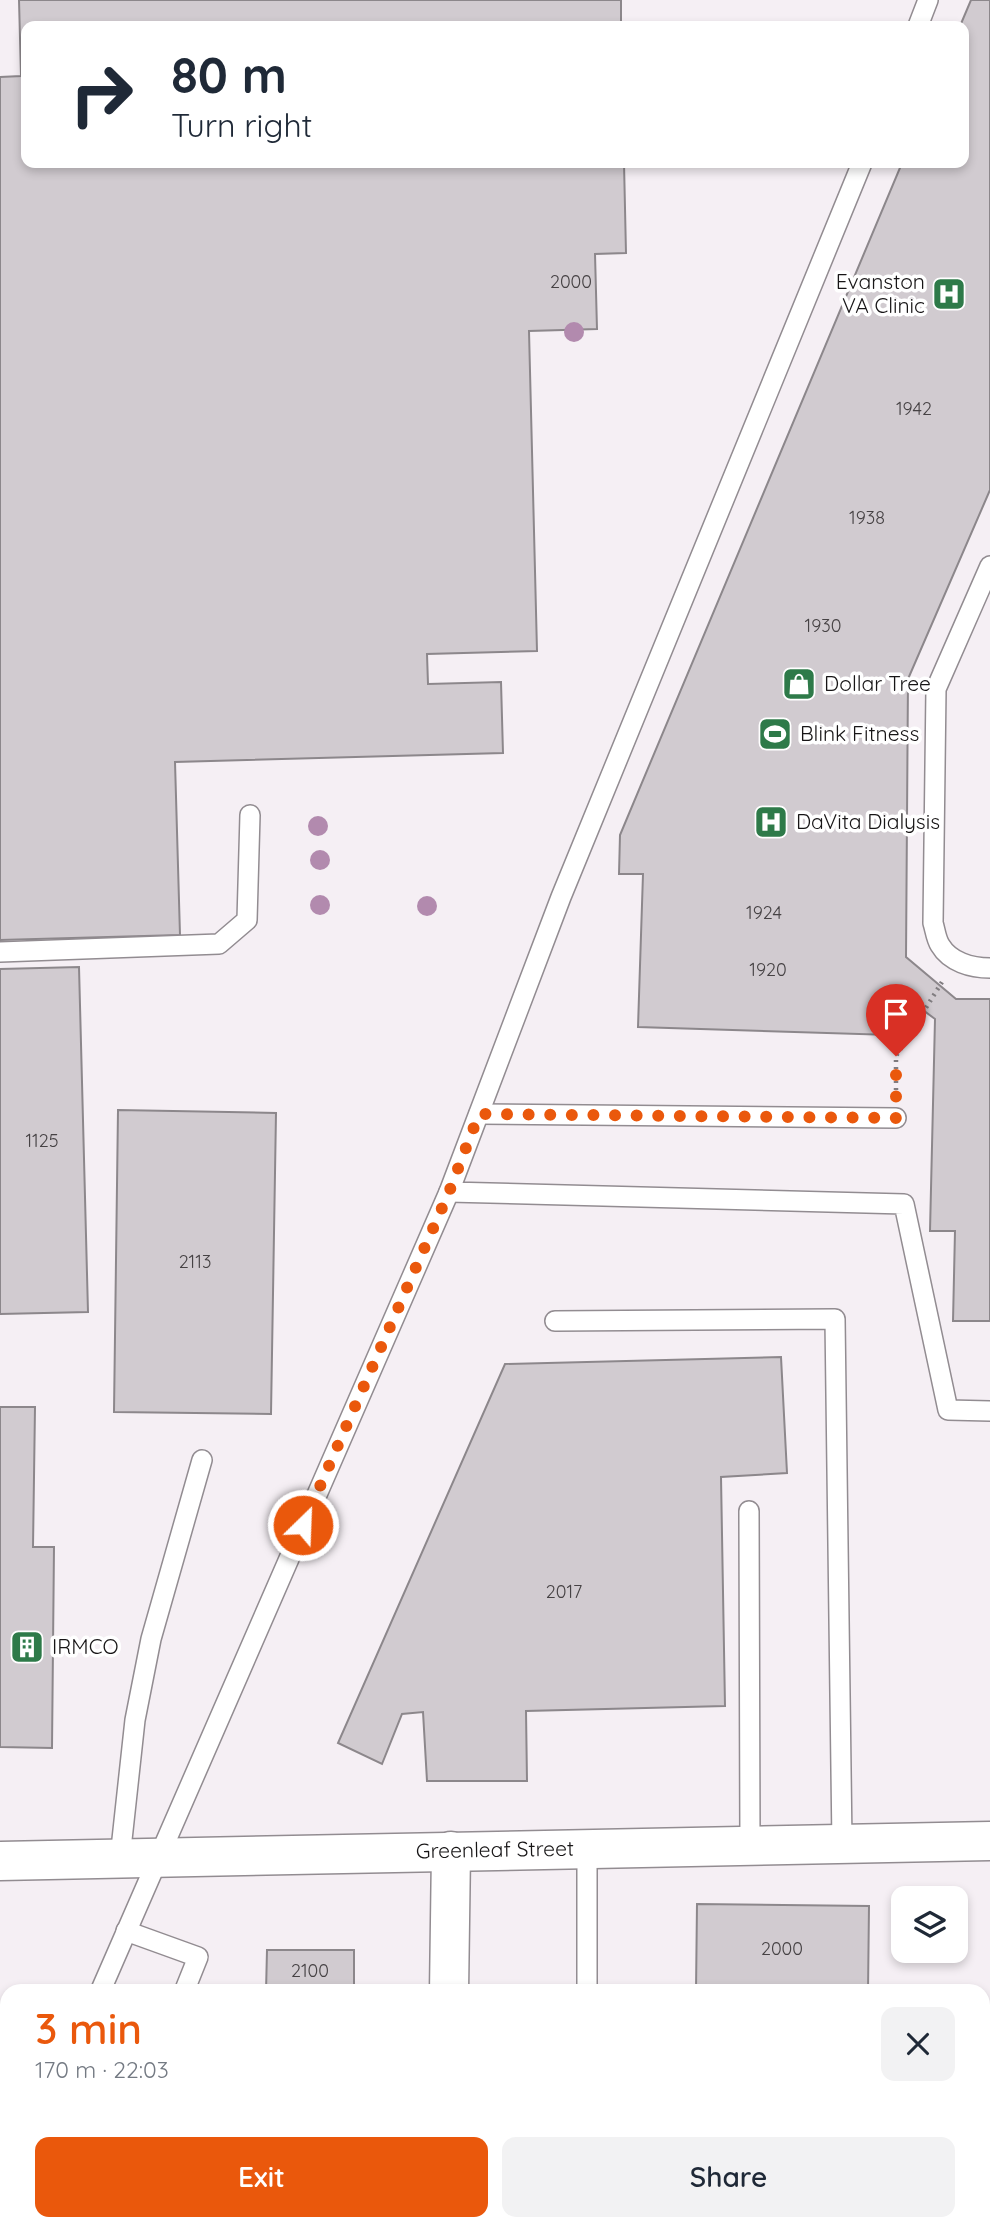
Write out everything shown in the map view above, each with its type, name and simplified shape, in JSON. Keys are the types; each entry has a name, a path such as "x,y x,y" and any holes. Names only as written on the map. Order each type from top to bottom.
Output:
{"street":[{"name":"Greenleaf Street","path":"0,1861 990,1841"},
{"path":"449,1984 451,1851"}],"lane":[{"path":"920,21 928,0"},
{"path":"138,1858 449,1192 561,897 860,168"},
{"path":"990,566 936,690 933,923 939,945 955,960 976,968 990,968"},
{"path":"0,952 219,944 247,920 250,815"},
{"path":"479,1114 896,1118"},
{"path":"449,1192 904,1204 948,1410 990,1410"},
{"path":"555,1321 835,1320 842,1844"},
{"path":"103,1984 125,1931 138,1858 135,1720 151,1639 202,1460"},
{"path":"749,1511 750,1846"},
{"path":"587,1849 587,1984"},
{"path":"125,1931 198,1957 187,1984"}],"path":[{"path":"896,1118 896,1056 955,960"}],"building":[{"path":"19,0 621,0 621,21 21,21 21,76"},
{"path":"971,0 990,0 990,490 908,679 906,957 956,999 990,999 990,1321 953,1321 955,1231 930,1231 935,1019 892,987 891,1035 638,1027 643,874 619,874 620,835 900,168 969,168 969,21 962,21"},
{"path":"21,76 21,168 624,168 626,253 595,254 597,329 529,331 537,651 427,654 428,684 501,682 503,753 175,762 180,935 0,940 0,77"},
{"path":"79,967 88,1312 0,1314 0,969"},
{"path":"118,1110 276,1113 271,1414 114,1412"},
{"path":"781,1357 787,1473 721,1477 725,1706 526,1711 527,1781 427,1781 423,1712 402,1714 382,1764 338,1743 505,1364"},
{"name":"IRMCO","path":"0,1407 35,1407 33,1547 54,1547 52,1748 0,1747"},
{"path":"697,1904 869,1906 868,1984 696,1984"},
{"path":"267,1950 354,1950 354,1984 266,1984"}],"place":[{"name":"Evanston VA Clinic","path":"949,294"},
{"name":"Dollar Tree","path":"799,684"},
{"name":"Blink Fitness","path":"775,734"},
{"name":"DaVita Dialysis","path":"771,822"},
{"name":"IRMCO","path":"27,1647"}],"route":[{"path":"303,1525 449,1192 479,1114 896,1118 896,1056"}]}
